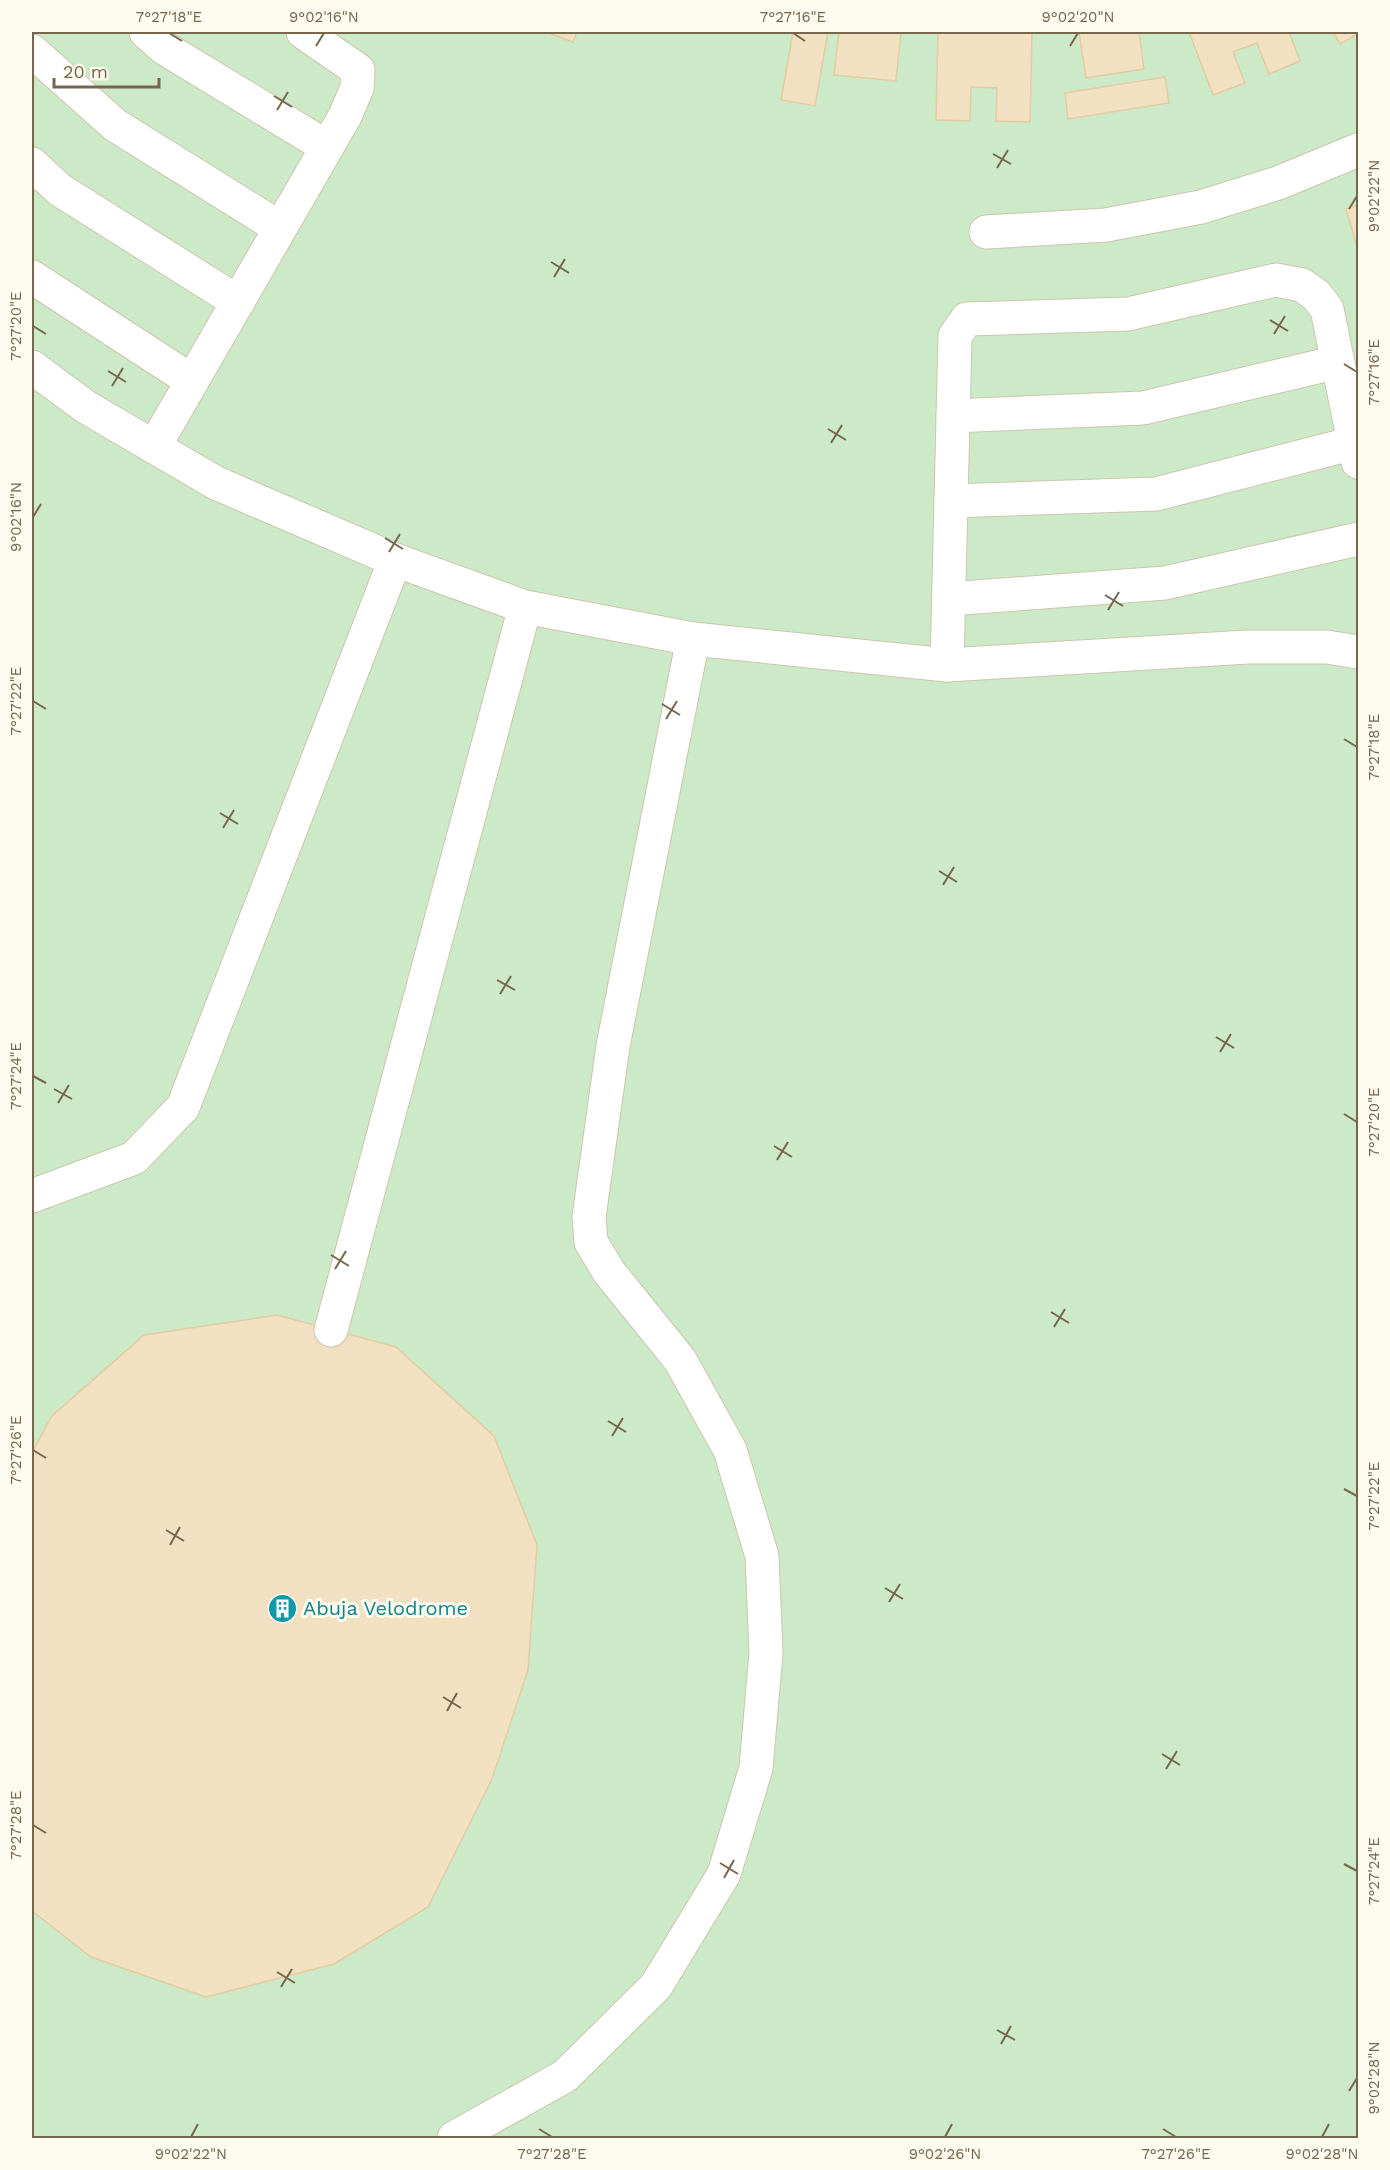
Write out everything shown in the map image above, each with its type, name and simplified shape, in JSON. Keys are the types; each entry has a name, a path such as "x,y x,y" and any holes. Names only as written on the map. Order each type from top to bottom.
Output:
{"lane":[{"path":"146,32 164,48 327,147"},
{"path":"154,447 345,116 357,88 358,70 303,32"},
{"path":"32,51 115,125 280,228"},
{"path":"986,232 1106,225 1202,207 1278,183 1359,150"},
{"path":"32,164 60,190 237,302"},
{"path":"32,277 192,381"},
{"path":"947,665 955,336 967,319 1128,314 1276,280 1302,285 1316,295 1327,309 1356,453 1156,494 951,501"},
{"path":"953,416 1143,408 1338,362"},
{"path":"32,367 86,407 216,483 395,560 525,607 693,639 947,665 1248,647 1327,647 1359,652"},
{"path":"949,599 1165,583 1359,539"},
{"path":"32,1196 134,1158 183,1107 395,560"},
{"path":"331,1330 525,607"},
{"path":"454,2139 565,2076 656,1986 724,1874 756,1768 766,1653 762,1556 730,1450 680,1360 609,1272 591,1242 589,1217 613,1046 693,639"}],"green space":[{"path":"32,32 1358,32 1358,2138 32,2138"}],"building":[{"path":"546,32 577,32 573,42"},
{"path":"793,32 828,32 815,106 781,100"},
{"path":"839,32 901,32 896,81 834,75"},
{"path":"938,32 1032,32 1030,122 996,121 997,88 971,87 970,121 936,120"},
{"path":"1079,32 1139,32 1144,69 1086,78"},
{"path":"1189,32 1289,32 1300,61 1269,74 1257,43 1233,52 1245,83 1213,95"},
{"path":"1333,32 1358,32 1358,34 1340,44"},
{"path":"1165,77 1169,103 1068,119 1065,93"},
{"path":"1358,205 1358,250 1346,209"},
{"name":"Abuja Velodrome","path":"277,1315 396,1347 494,1436 537,1545 528,1670 492,1779 428,1907 334,1964 206,1997 91,1957 32,1911 32,1452 52,1416 144,1335"}],"place":[{"name":"Abuja Velodrome","path":"282,1608"}]}
